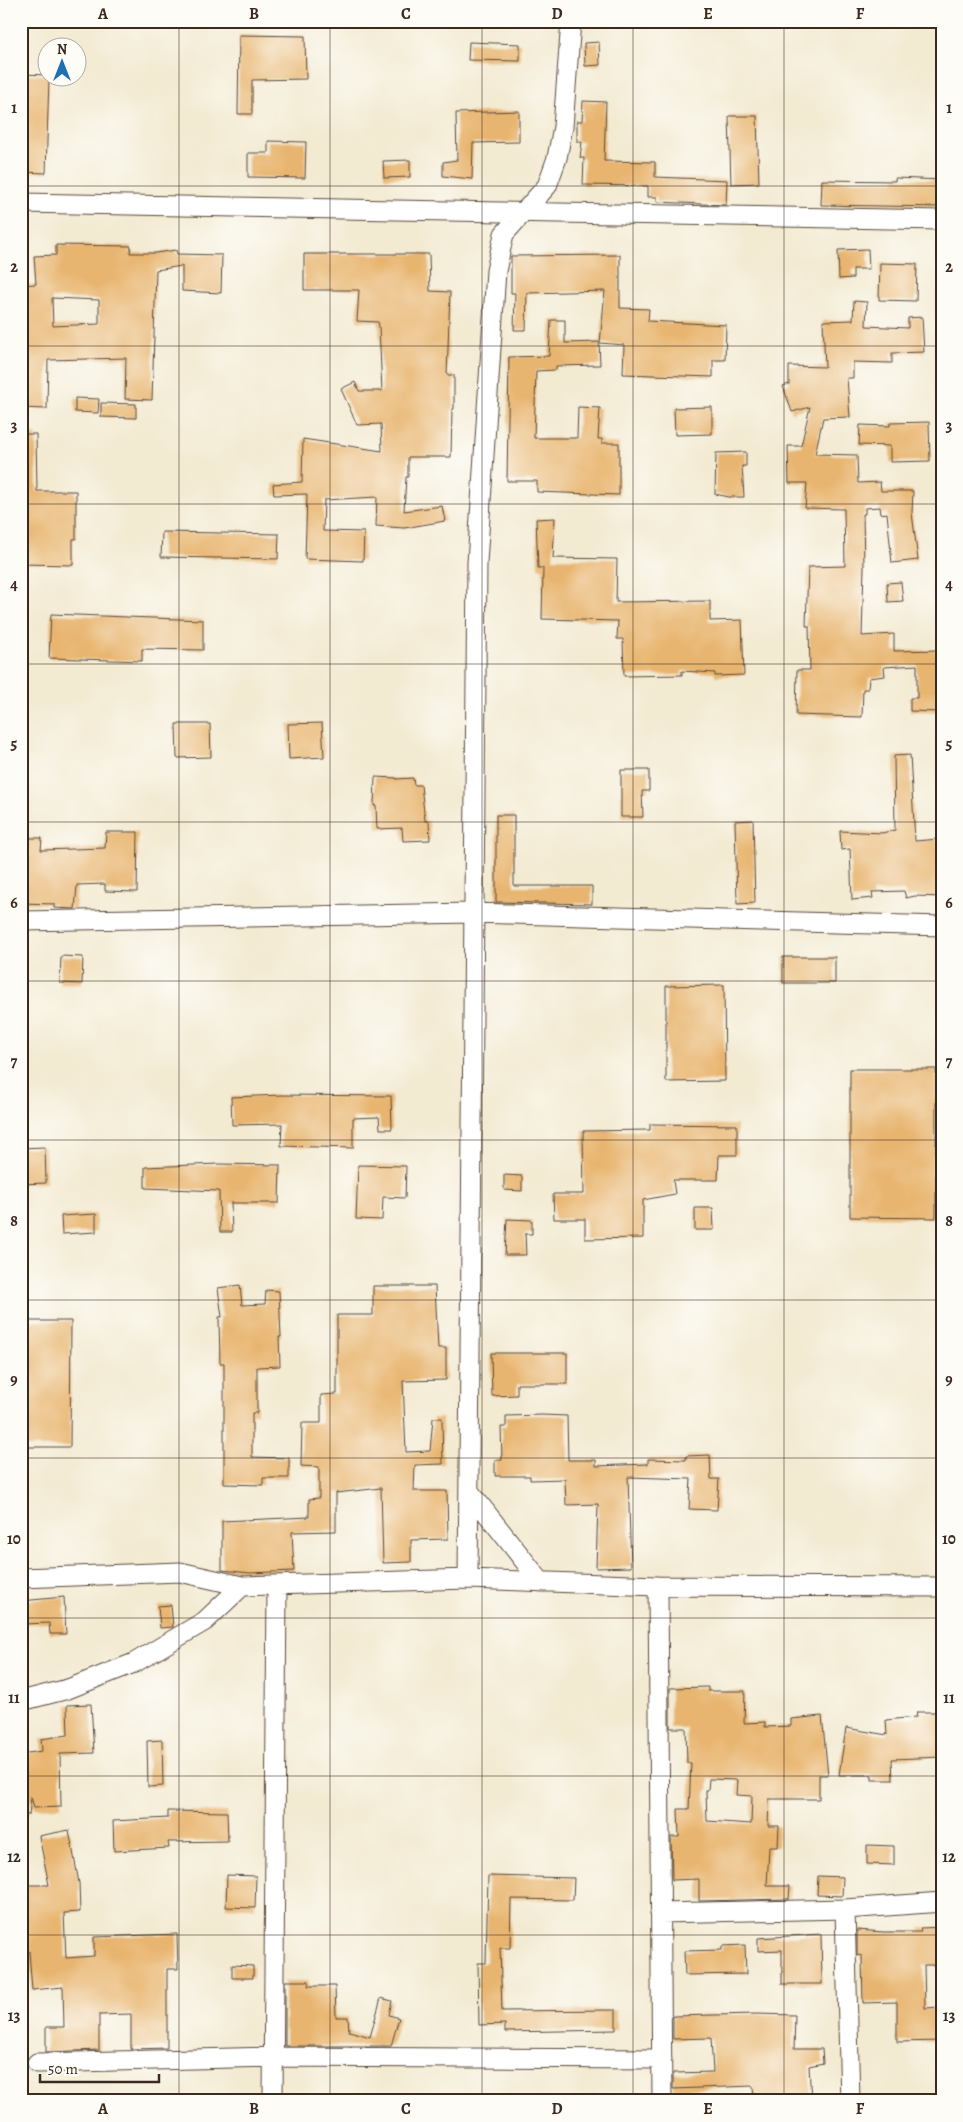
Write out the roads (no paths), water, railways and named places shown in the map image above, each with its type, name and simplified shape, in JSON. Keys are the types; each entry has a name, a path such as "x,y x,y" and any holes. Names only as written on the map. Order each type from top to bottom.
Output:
{"street":[{"path":"468,1579 476,563 494,290 498,254 504,234 547,186 557,158 563,127 571,21"},
{"path":"21,204 942,220"},
{"path":"21,921 474,914 942,926"},
{"path":"469,1491 541,1582"},
{"path":"21,1578 180,1572 242,1586 468,1579 658,1586 942,1587"},
{"path":"21,1700 68,1689 134,1662 205,1621 242,1586"},
{"path":"273,2101 276,1586"},
{"path":"658,1586 662,2101"},
{"path":"660,1913 845,1909 942,1902"},
{"path":"845,1909 850,2101"},
{"path":"37,2063 274,2057 662,2059"}]}
